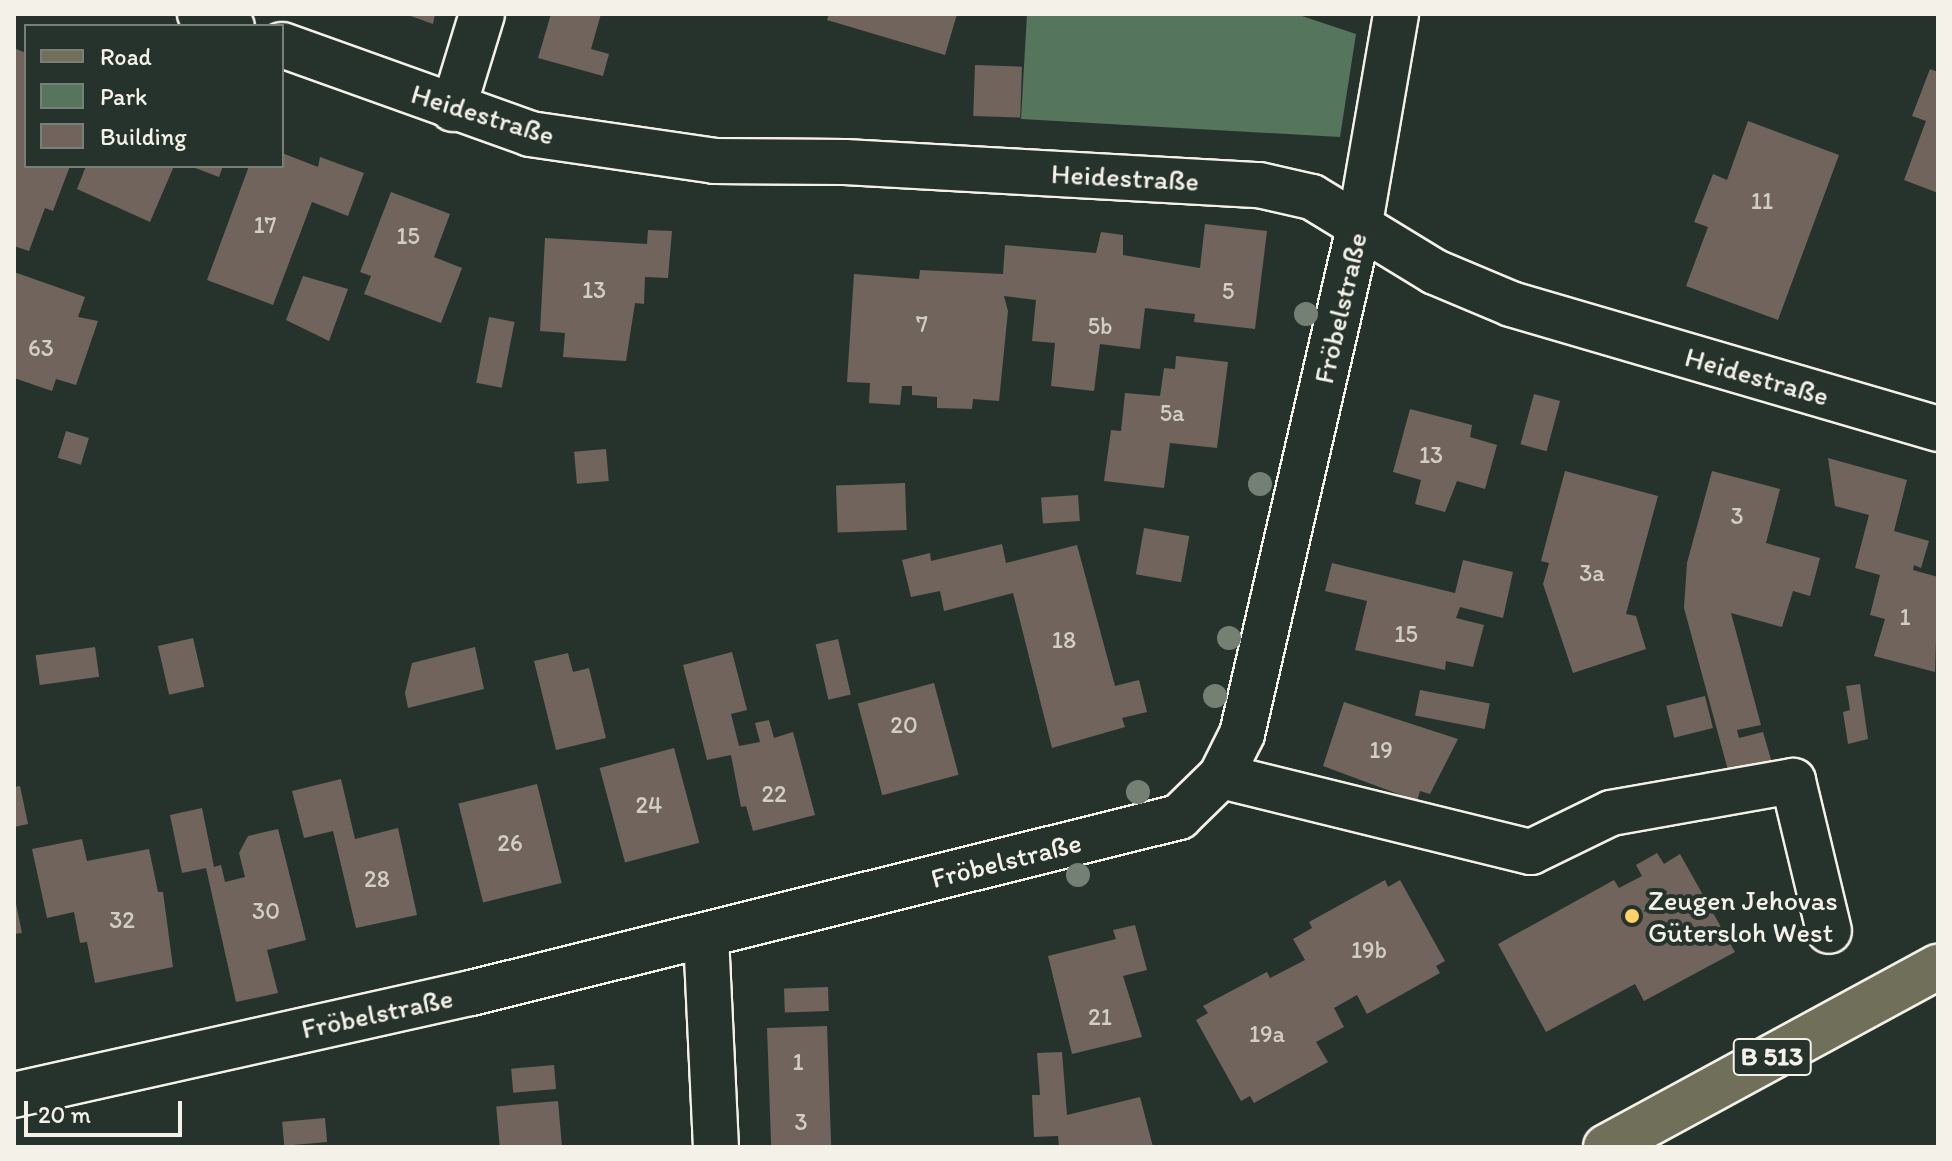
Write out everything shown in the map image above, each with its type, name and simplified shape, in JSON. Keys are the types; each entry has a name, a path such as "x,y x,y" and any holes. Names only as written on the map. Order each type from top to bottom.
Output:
{"main road":[{"name":"B 513","path":"1606,1147 1938,967"}],"street":[{"path":"200,14 227,24"},
{"path":"453,109 482,14"},
{"name":"Fröbelstraße","path":"14,1095 706,936 1179,817 1221,776 1242,734 1360,223 1396,14"},
{"name":"Heidestraße","path":"284,46 453,109 530,134 714,161 845,162 1259,185 1312,197 1360,223 1435,272 1511,304 1938,429"},
{"path":"1221,776 1531,852 1611,813 1793,781 1829,931"},
{"path":"706,936 716,1147"}],"green space":[{"path":"1027,14 1296,14 1356,34 1340,137 1021,119"}],"building":[{"path":"405,14 435,14 433,24"},
{"path":"551,14 601,14 591,49 609,54 603,76 538,58"},
{"path":"829,14 957,14 945,55 827,20"},
{"path":"14,48 24,52 24,168 69,168 53,211 45,208 29,251 14,246"},
{"path":"975,65 1022,67 1020,118 973,116"},
{"path":"1930,69 1938,72 1938,193 1904,180 1926,121 1912,116"},
{"path":"1748,121 1839,155 1778,320 1686,286 1708,227 1694,222 1713,174 1727,180"},
{"path":"284,154 318,167 320,157 364,173 348,216 312,202 273,305 207,280 248,168 284,168"},
{"path":"85,168 173,168 150,222 77,189"},
{"path":"195,168 222,168 219,177"},
{"path":"391,192 450,214 434,257 462,268 441,323 364,294 371,276 360,272"},
{"path":"1205,224 1267,231 1255,329 1194,322 1195,314 1145,308 1140,349 1100,344 1094,391 1051,386 1055,343 1032,341 1036,300 1004,296 1008,311 999,401 973,399 972,409 937,408 937,397 912,395 912,386 902,386 900,405 869,403 870,383 847,382 854,274 919,279 920,270 1003,274 1005,245 1096,253 1101,232 1123,235 1123,255 1200,268"},
{"path":"648,230 672,231 668,278 645,277 644,304 635,303 626,361 563,357 565,333 540,331 545,238 647,244"},
{"path":"14,272 85,297 78,317 98,321 76,385 56,379 52,391 14,378"},
{"path":"303,276 348,289 329,341 286,320"},
{"path":"489,317 515,322 502,388 476,383"},
{"path":"1176,356 1228,362 1217,448 1170,443 1164,488 1104,481 1111,430 1121,431 1125,393 1160,396 1164,368 1175,369"},
{"path":"1534,394 1560,401 1547,451 1521,444"},
{"path":"1410,409 1472,425 1470,437 1497,445 1485,489 1457,481 1445,512 1415,504 1421,480 1393,472"},
{"path":"66,431 89,438 81,465 58,458"},
{"path":"606,449 609,481 577,484 574,452"},
{"path":"1828,458 1907,480 1894,531 1929,541 1921,568 1914,565 1913,570 1938,577 1935,672 1874,656 1885,619 1870,615 1880,575 1855,568 1869,515 1835,506"},
{"path":"1565,471 1658,496 1626,614 1636,616 1646,649 1573,673 1543,584 1549,563 1541,561"},
{"path":"1712,471 1780,489 1766,543 1820,558 1810,596 1793,591 1782,627 1731,613 1761,725 1737,730 1739,738 1763,732 1772,763 1729,774 1684,608 1687,563"},
{"path":"905,483 907,530 838,532 836,485"},
{"path":"1078,495 1080,521 1043,524 1041,498"},
{"path":"1144,528 1189,536 1181,582 1136,574"},
{"path":"1002,544 1006,563 1077,545 1115,686 1139,680 1147,712 1122,718 1125,727 1052,748 1013,593 944,611 940,591 911,597 902,560 930,553 931,561"},
{"path":"1463,560 1513,572 1503,618 1460,607 1456,618 1484,625 1473,667 1446,661 1445,670 1355,650 1367,601 1325,591 1332,563 1455,593"},
{"path":"193,638 204,687 169,695 158,646"},
{"path":"838,639 851,695 828,700 816,644"},
{"path":"95,647 99,677 40,685 36,655"},
{"path":"475,647 484,689 408,708 405,693 412,663"},
{"path":"732,652 747,710 731,714 739,746 760,742 755,723 769,720 774,738 793,732 815,815 753,831 746,806 741,807 731,755 707,760 683,665"},
{"path":"568,653 573,672 589,668 606,738 556,750 534,661"},
{"path":"934,683 959,775 882,795 858,703"},
{"path":"1860,684 1868,739 1848,744 1843,712 1850,710 1846,686"},
{"path":"1420,690 1490,704 1485,729 1415,716"},
{"path":"1705,696 1713,728 1674,738 1666,706"},
{"path":"1344,702 1458,739 1430,794 1420,791 1417,801 1323,766"},
{"path":"674,748 699,843 625,863 600,768"},
{"path":"341,779 355,839 398,828 417,915 356,928 333,831 304,838 292,791"},
{"path":"537,784 562,883 483,903 458,804"},
{"path":"20,786 28,824 14,827 14,787"},
{"path":"202,808 214,867 221,865 225,882 245,877 239,853 248,836 278,829 306,940 267,950 278,993 236,1002 206,868 182,873 170,815"},
{"path":"82,839 87,861 149,849 158,892 163,892 173,967 95,983 87,942 80,943 74,912 47,918 32,849"},
{"name":"Zeugen Jehovas Gütersloh West","path":"1657,853 1664,864 1680,854 1735,952 1644,1001 1635,984 1546,1032 1498,944 1614,880 1619,888 1642,876 1636,865"},
{"path":"1385,880 1388,887 1400,880 1445,961 1436,966 1440,973 1367,1014 1357,995 1334,1008 1344,1027 1316,1042 1328,1062 1254,1103 1250,1096 1241,1101 1196,1020 1208,1013 1203,1006 1267,972 1270,978 1305,960 1293,939 1312,928 1309,922"},
{"path":"14,894 22,933 14,934"},
{"path":"1135,925 1147,970 1123,976 1142,1037 1072,1054 1048,956 1116,939 1113,930"},
{"path":"828,987 829,1011 785,1013 784,989"},
{"path":"827,1026 831,1147 771,1147 767,1028"},
{"path":"1062,1052 1067,1115 1140,1097 1153,1147 1059,1147 1058,1136 1034,1137 1032,1095 1040,1095 1037,1053"},
{"path":"554,1065 556,1089 513,1093 511,1069"},
{"path":"558,1101 562,1147 500,1147 496,1106"},
{"path":"325,1118 327,1142 284,1146 282,1122"}],"place":[{"name":"Zeugen Jehovas Gütersloh West","path":"1632,916"}]}
